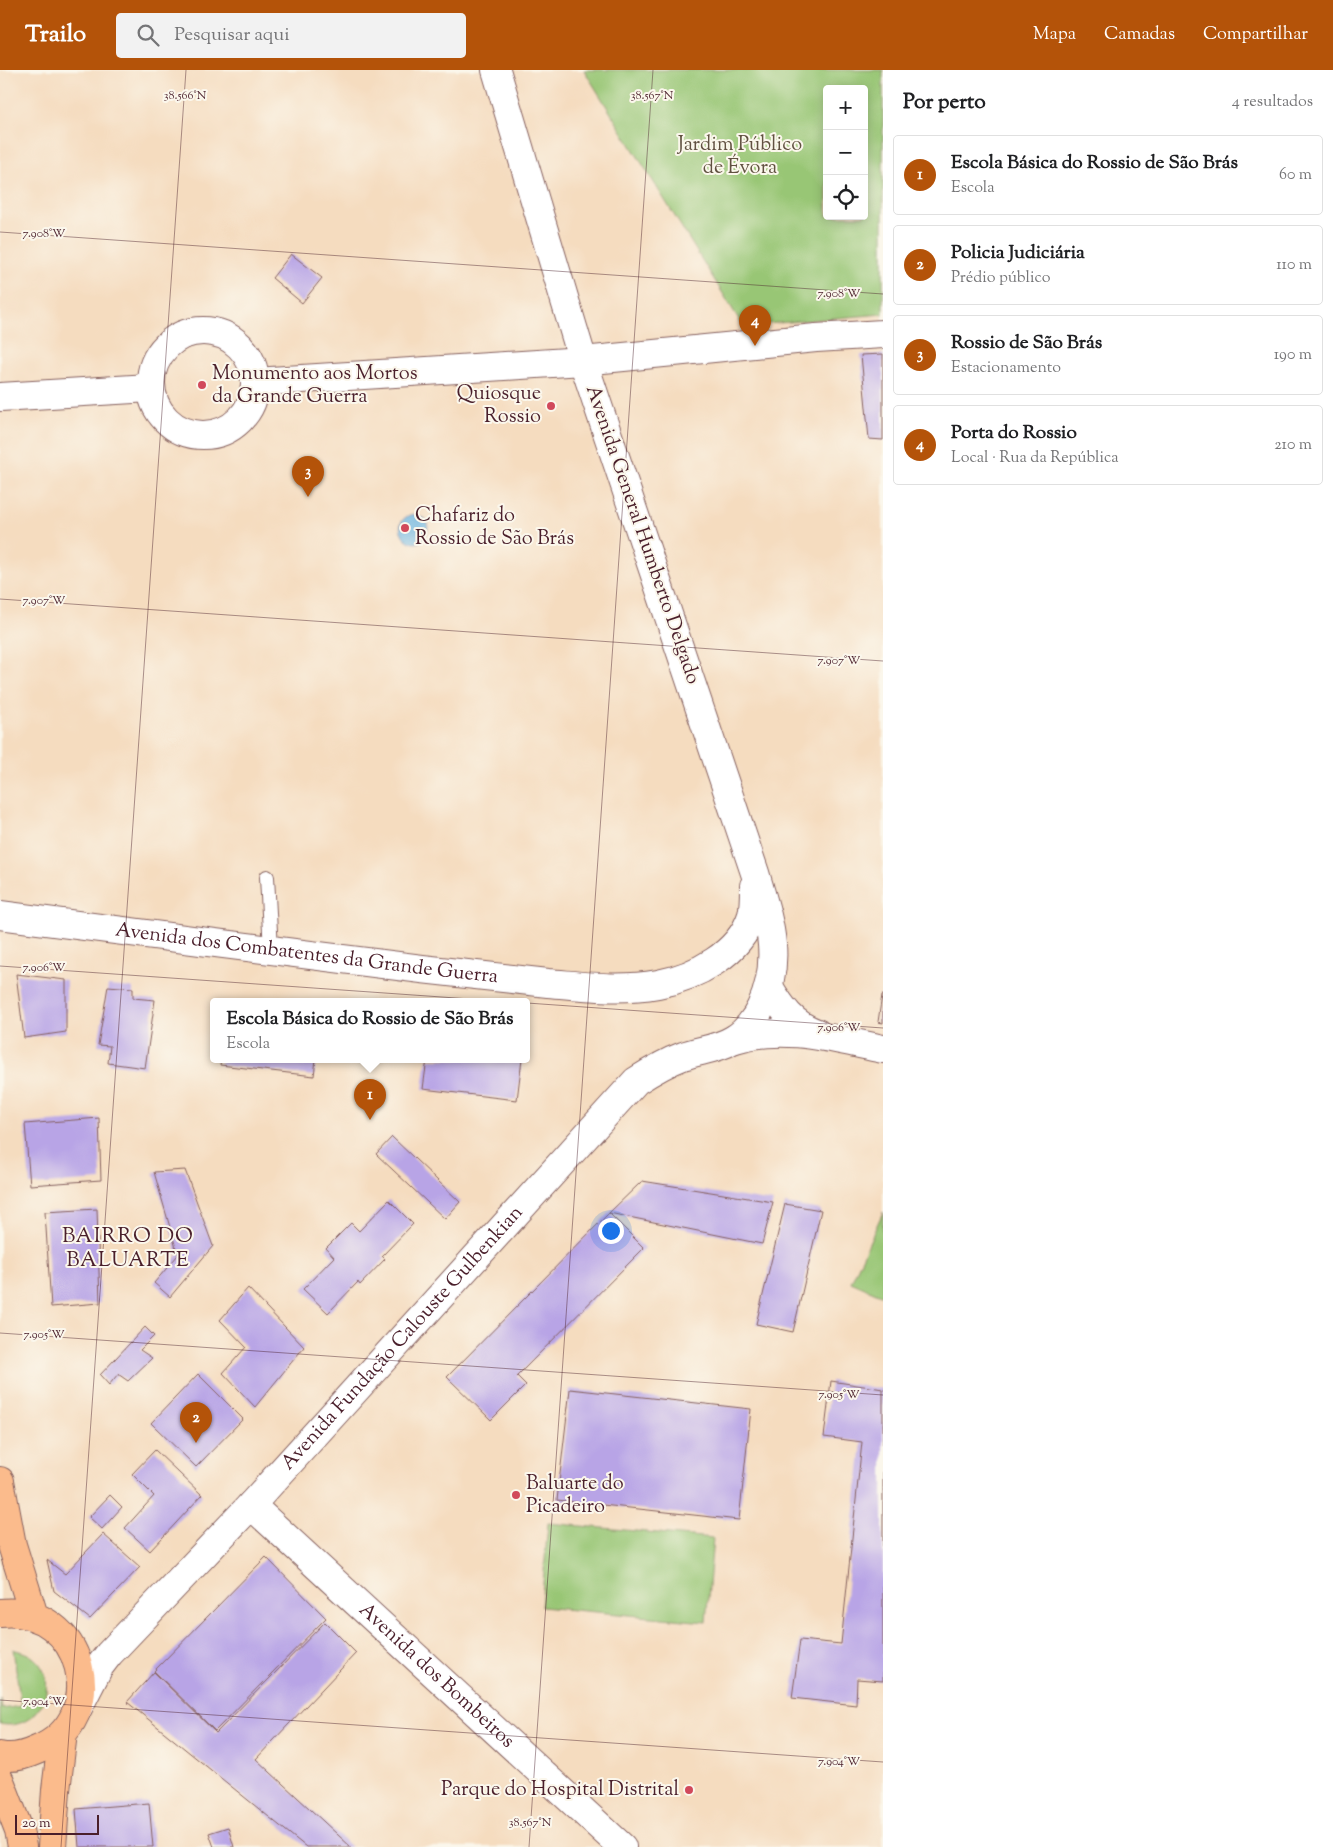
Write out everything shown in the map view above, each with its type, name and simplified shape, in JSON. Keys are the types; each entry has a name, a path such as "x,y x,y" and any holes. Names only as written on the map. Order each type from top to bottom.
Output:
{"main road":[{"path":"0,1481 12,1545 34,1616"},
{"path":"0,1613 13,1612 34,1616 52,1626 67,1641 77,1660 81,1681 80,1700 68,1725 56,1790 52,1847"},
{"path":"0,1756 26,1755 46,1747 68,1725"},
{"path":"1,1786 18,1830 22,1847"}],"street":[{"name":"Avenida General Humberto Delgado","path":"496,70 583,361 755,873 769,922 774,960 766,994"},
{"path":"202,330 217,332 232,339 244,350 251,364 255,382 252,400 245,414 234,425 220,432 204,435 189,433 174,427 162,416 154,402 150,388 153,367 160,352 171,340 185,333 202,330"},
{"path":"255,382 583,361 806,339 883,334"},
{"path":"0,397 150,388"},
{"name":"Avenida dos Combatentes da Grande Guerra","path":"0,916 479,976 616,989 658,984 695,972 717,959 735,945 746,930 752,913 755,873"},
{"path":"766,994 798,1024 835,1039"},
{"name":"Avenida Fundação Calouste Gulbenkian","path":"68,1725 99,1667 109,1654 251,1504 636,1081 683,1056 716,1048 735,1039 752,1022 766,994"},
{"path":"735,1039 750,1034 796,1032 883,1049"},
{"name":"Avenida dos Bombeiros","path":"251,1504 622,1847"}],"lane":[{"path":"267,877 271,950"}],"green space":[{"name":"Jardim Público de Évora","path":"584,70 883,70 883,314 743,326"},
{"path":"883,1212 883,1296 851,1282"},
{"path":"548,1523 713,1538 706,1622 541,1607"},
{"path":"13,1649 28,1654 39,1663 45,1675 46,1688 44,1700 37,1711 27,1720 15,1724 0,1724 0,1698 2,1709 21,1706"}],"water":[{"name":"Chafariz do Rossio de São Brás","path":"413,514 425,519 428,527 426,535 421,541 415,543 409,541 401,530 404,518"}],"building":[{"path":"291,254 322,278 302,303 272,278"},
{"path":"883,354 883,440 869,439 861,355"},
{"path":"16,974 66,980 66,1032 24,1038"},
{"path":"108,986 133,988 133,998 155,1000 145,1068 108,1063 110,1046 98,1045"},
{"path":"883,995 883,1023 878,1022"},
{"path":"220,1063 316,1063 314,1076 220,1065"},
{"path":"426,1063 522,1063 517,1100 423,1089"},
{"path":"99,1118 101,1180 30,1185 25,1124"},
{"path":"392,1137 460,1202 445,1219 376,1154"},
{"path":"185,1170 213,1246 170,1297 154,1283 178,1255 154,1172"},
{"path":"642,1181 773,1202 762,1244 609,1213"},
{"path":"389,1200 413,1224 382,1256 385,1259 360,1285 358,1282 328,1313 303,1289 334,1257 326,1248 351,1223 359,1231"},
{"path":"785,1204 821,1210 793,1332 756,1324"},
{"path":"97,1209 100,1303 51,1307 45,1212"},
{"path":"609,1213 644,1248 517,1376 526,1385 491,1420 447,1377"},
{"path":"248,1288 304,1347 255,1407 223,1373 246,1347 220,1320"},
{"path":"145,1327 154,1336 140,1350 152,1358 128,1381 118,1374 109,1385 100,1375"},
{"path":"198,1374 243,1419 196,1467 151,1423"},
{"path":"831,1381 883,1389 883,1681 857,1679 856,1705 792,1698 800,1640 841,1644 862,1442 824,1437"},
{"path":"570,1389 751,1409 739,1520 557,1500"},
{"path":"155,1450 202,1495 150,1551 125,1528 154,1496 132,1474"},
{"path":"110,1495 122,1507 102,1529 89,1517"},
{"path":"103,1534 140,1567 90,1619 54,1591 47,1560 65,1574"},
{"path":"266,1557 326,1618 215,1731 154,1671"},
{"path":"325,1622 356,1653 256,1759 351,1847 306,1847 127,1702 154,1672 216,1733"},
{"path":"149,1803 153,1847 79,1847 76,1809"},
{"path":"228,1827 234,1847 214,1847 209,1833"}],"place":[{"name":"Porta do Rossio","path":"755,346"},
{"name":"Monumento aos Mortos da Grande Guerra","path":"202,385"},
{"name":"Quiosque Rossio","path":"551,406"},
{"name":"Rossio de São Brás","path":"308,497"},
{"name":"Chafariz do Rossio de São Brás","path":"405,528"},
{"name":"Escola Básica do Rossio de São Brás","path":"370,1120"},
{"name":"Policia Judiciária","path":"196,1443"},
{"name":"Baluarte do Picadeiro","path":"516,1495"},
{"name":"Parque do Hospital Distrital","path":"689,1790"}],"district":[{"name":"BAIRRO DO BALUARTE","path":"128,1249"}]}
